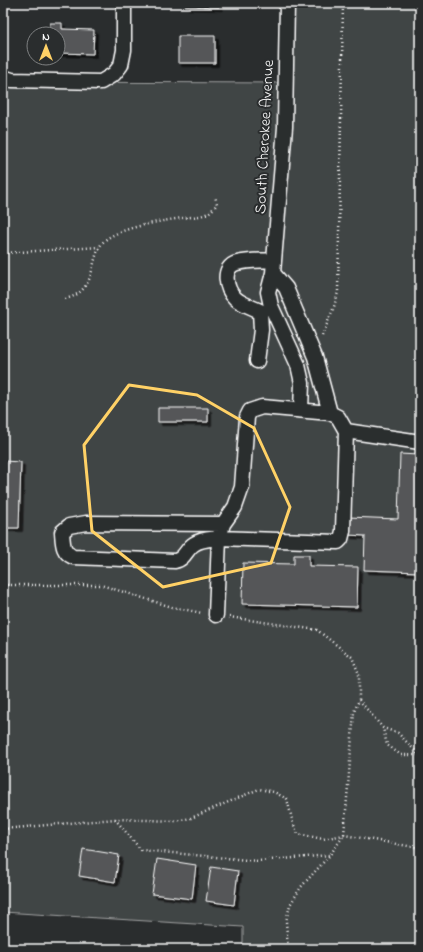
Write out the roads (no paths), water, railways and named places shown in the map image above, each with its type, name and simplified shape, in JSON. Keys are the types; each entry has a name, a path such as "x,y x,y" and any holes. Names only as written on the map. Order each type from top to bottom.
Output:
{"street":[{"path":"8,79 101,82 114,74 121,65 124,50 124,3"},
{"name":"South Cherokee Avenue","path":"287,3 285,127 274,266 268,292 271,306 298,365 302,383 301,410"},
{"path":"257,361 261,330 260,311 235,299 228,288 226,274 229,268 236,263 274,266 286,288 315,357 330,412"},
{"path":"216,616 221,531 234,507 242,487 247,417 250,411 262,407 330,412 338,417 346,431 343,531 341,539 338,542 221,531 86,523 69,526 62,532 63,548 68,555 73,557 175,561 181,560 193,544 221,531"},
{"path":"346,431 420,442"}]}
